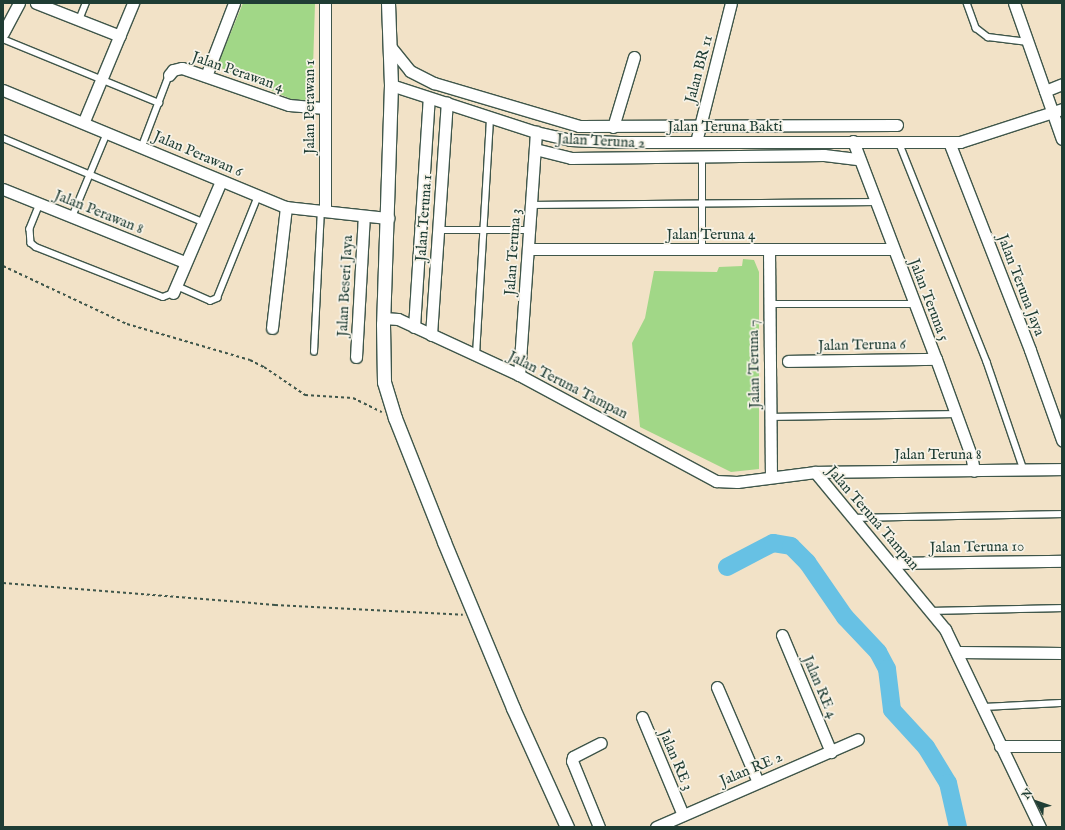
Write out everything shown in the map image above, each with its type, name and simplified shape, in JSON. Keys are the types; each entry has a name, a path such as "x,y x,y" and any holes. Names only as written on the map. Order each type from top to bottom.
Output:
{"street":[{"path":"3,33 19,3"},
{"path":"36,3 120,36"},
{"path":"84,122 133,3"},
{"path":"206,76 234,3"},
{"name":"Jalan Perawan 1","path":"323,210 326,3"},
{"path":"388,3 391,85 384,318 384,382 395,418 474,616 567,827"},
{"name":"Jalan BR 11","path":"696,142 731,3"},
{"path":"1017,4 1045,91 1057,111 1062,139"},
{"path":"389,45 410,71 434,83 565,123 585,126 897,125"},
{"path":"613,126 634,57"},
{"name":"Jalan Perawan 4","path":"169,75 177,68 182,68 289,105 325,108"},
{"path":"1045,91 1062,84"},
{"name":"Jalan Teruna Bakti","path":"391,85 536,132 570,140 696,142 949,142 974,138 1057,111"},
{"name":"Jalan Perawan 6","path":"3,90 108,131 286,207 388,218"},
{"path":"414,327 429,98"},
{"name":"Jalan Teruna 1","path":"431,335 447,103"},
{"name":"Jalan Teruna 3","path":"519,375 536,132"},
{"name":"Jalan Teruna 5","path":"853,141 936,359 971,455 974,471"},
{"name":"Jalan Teruna Jaya","path":"949,142 1030,350 1062,440"},
{"name":"Jalan Teruna 2","path":"535,149 571,158 824,155 859,158"},
{"path":"175,289 185,262 221,180"},
{"name":"Jalan Perawan 8","path":"3,189 185,262"},
{"path":"272,328 286,207"},
{"name":"Jalan Beseri Jaya","path":"356,357 364,216"},
{"name":"Jalan Teruna 4","path":"528,249 893,249"},
{"name":"Jalan Teruna 7","path":"769,250 771,477"},
{"name":"Jalan Teruna Tampan","path":"384,318 398,319 519,375 716,481 737,482 815,472 932,611 958,652 1000,746 1040,827"},
{"name":"Jalan Teruna 6","path":"788,361 936,359"},
{"name":"Jalan Teruna 8","path":"815,472 1062,469"},
{"name":"Jalan Teruna 10","path":"893,564 1062,561"},
{"name":"Jalan RE 4","path":"782,635 831,752"},
{"path":"958,652 1062,653"},
{"path":"717,687 758,782"},
{"name":"Jalan RE 3","path":"642,717 683,815"},
{"name":"Jalan RE 2","path":"656,827 858,739"},
{"path":"599,827 572,761 574,757 601,743"},
{"path":"1000,746 1062,746"}],"lane":[{"path":"80,20 86,3"},
{"path":"967,3 976,28 988,37 1028,42"},
{"path":"3,39 102,81 159,103"},
{"path":"142,146 169,75"},
{"path":"476,355 482,230 490,116"},
{"path":"72,217 108,131"},
{"path":"3,138 203,222"},
{"path":"899,142 987,362 1024,470"},
{"path":"702,157 702,250"},
{"path":"40,204 30,229 31,243 36,247 163,297 175,289 210,301 217,298 258,196"},
{"path":"531,205 875,202"},
{"path":"314,352 323,210"},
{"path":"439,230 529,230"},
{"path":"769,304 915,304"},
{"path":"770,417 956,414"},
{"path":"853,518 1062,514"},
{"path":"932,611 1062,608"},
{"path":"982,707 1062,703"}],"path":[{"path":"3,266 127,324 250,360 264,367 305,395 352,398 395,418"},
{"path":"3,583 275,605 474,616"}],"green space":[{"path":"243,3 315,3 312,101 291,99 217,66"},
{"path":"743,259 754,260 759,272 759,469 731,472 640,427 632,343 645,318 654,271 717,272 719,267 742,266"}],"waterway":[{"path":"727,567 773,543 791,546 807,562 845,617 878,652 887,669 892,710 926,747 948,783 958,827"}]}
